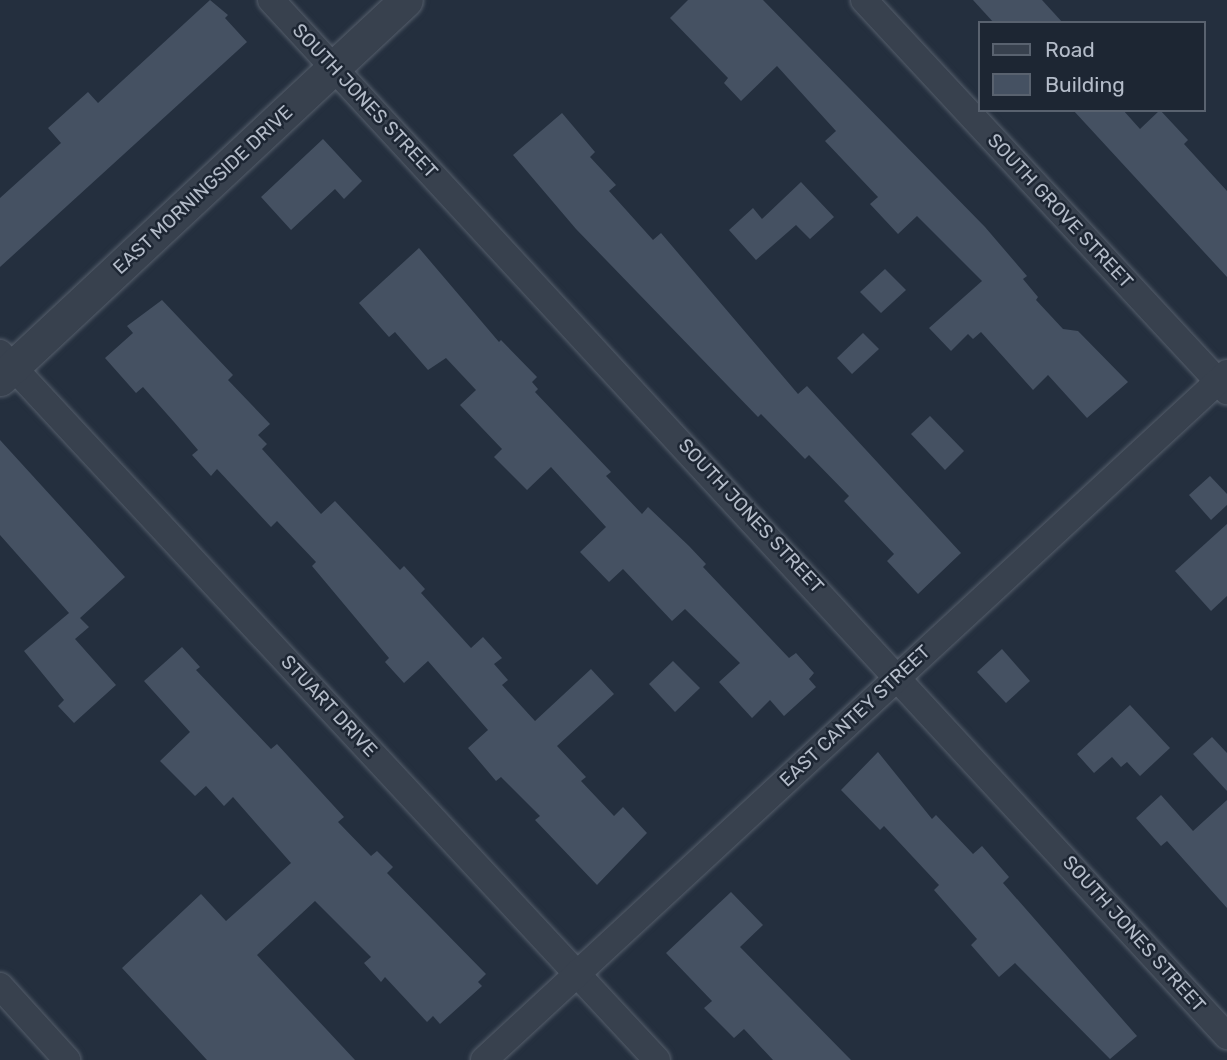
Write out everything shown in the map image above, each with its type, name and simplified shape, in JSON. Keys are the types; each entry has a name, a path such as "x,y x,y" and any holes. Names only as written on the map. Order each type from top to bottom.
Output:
{"street":[{"name":"SOUTH JONES STREET","path":"271,0 899,676 1227,1035"},
{"name":"EAST MORNINGSIDE DRIVE","path":"4,366 406,0"},
{"name":"SOUTH GROVE STREET","path":"863,0 1224,382"},
{"name":"STUART DRIVE","path":"4,366 657,1060"},
{"name":"EAST CANTEY STREET","path":"484,1060 899,676 1224,382"},
{"path":"0,986 67,1060"}],"building":[{"path":"210,0 228,15 225,18 247,42 0,267 0,198 61,143 48,128 88,92 98,103"},
{"path":"688,0 763,0 985,227 1027,276 1023,279 1038,297 1036,300 1063,329 1078,331 1128,382 1087,418 1048,375 1033,390 981,332 973,339 968,334 951,351 929,328 982,281 917,216 898,234 870,204 878,197 825,141 836,131 777,66 741,101 724,83 728,78 670,18"},
{"path":"973,0 1042,0 1061,21 992,21"},
{"path":"1075,112 1125,112 1140,129 1158,112 1162,112 1188,140 1184,144 1227,191 1227,277"},
{"path":"562,113 595,152 590,157 616,185 609,191 653,240 661,233 798,394 807,386 961,553 918,594 887,561 894,554 844,501 849,496 809,455 805,459 761,414 758,417 576,229 513,155"},
{"path":"323,139 362,181 344,199 335,189 291,230 261,197"},
{"path":"801,182 834,217 810,239 796,225 756,260 729,230 753,208 762,219"},
{"path":"419,248 499,342 501,340 537,377 532,382 538,389 535,392 611,472 606,476 642,514 648,507 706,564 703,567 789,658 796,653 814,673 809,679 816,687 784,716 770,700 752,718 719,682 740,663 685,609 672,621 623,569 609,582 580,552 606,527 551,467 527,490 494,457 502,449 460,405 476,390 446,358 428,370 395,332 389,337 359,303"},
{"path":"885,269 906,290 881,313 860,292"},
{"path":"162,300 233,375 228,380 270,424 258,435 267,444 262,449 321,514 335,501 400,570 404,566 425,589 421,593 471,648 483,637 502,658 494,664 508,680 502,685 535,721 591,669 614,694 557,746 586,777 581,781 614,816 623,807 647,833 597,885 535,820 540,816 501,777 496,781 468,748 488,730 428,661 404,683 385,662 389,658 312,566 316,562 277,521 271,527 217,469 211,476 192,455 198,450 143,387 136,393 105,358 133,333 127,326"},
{"path":"863,333 879,349 852,374 837,358"},
{"path":"930,416 964,451 945,470 911,434"},
{"path":"0,440 125,577 80,618 89,627 75,639 116,685 74,723 58,706 64,700 24,651 69,613 0,535"},
{"path":"1210,476 1227,494 1227,505 1211,520 1189,495"},
{"path":"1227,524 1227,596 1211,611 1175,571"},
{"path":"182,647 200,667 196,670 271,749 277,744 344,817 338,822 371,856 377,851 393,867 387,873 486,974 478,982 482,986 440,1024 433,1016 427,1022 385,977 381,982 364,963 371,957 315,901 257,955 355,1060 207,1060 122,968 201,894 226,921 291,863 233,797 224,806 206,786 195,796 160,761 190,732 144,681"},
{"path":"1002,649 1030,681 1006,703 977,672"},
{"path":"673,661 700,688 675,712 649,684"},
{"path":"1130,705 1170,748 1140,776 1127,762 1121,767 1112,757 1094,773 1077,754"},
{"path":"1212,737 1227,753 1227,791 1193,754"},
{"path":"878,752 932,819 936,815 973,854 982,846 1009,877 1003,883 1137,1036 1110,1059 1015,963 999,977 971,945 977,939 934,890 939,885 884,826 880,830 841,790"},
{"path":"1161,795 1193,831 1227,800 1227,908 1167,841 1161,846 1136,818"},
{"path":"731,892 763,925 740,947 851,1060 773,1060 744,1029 734,1038 704,1008 712,1001 666,953"}]}
